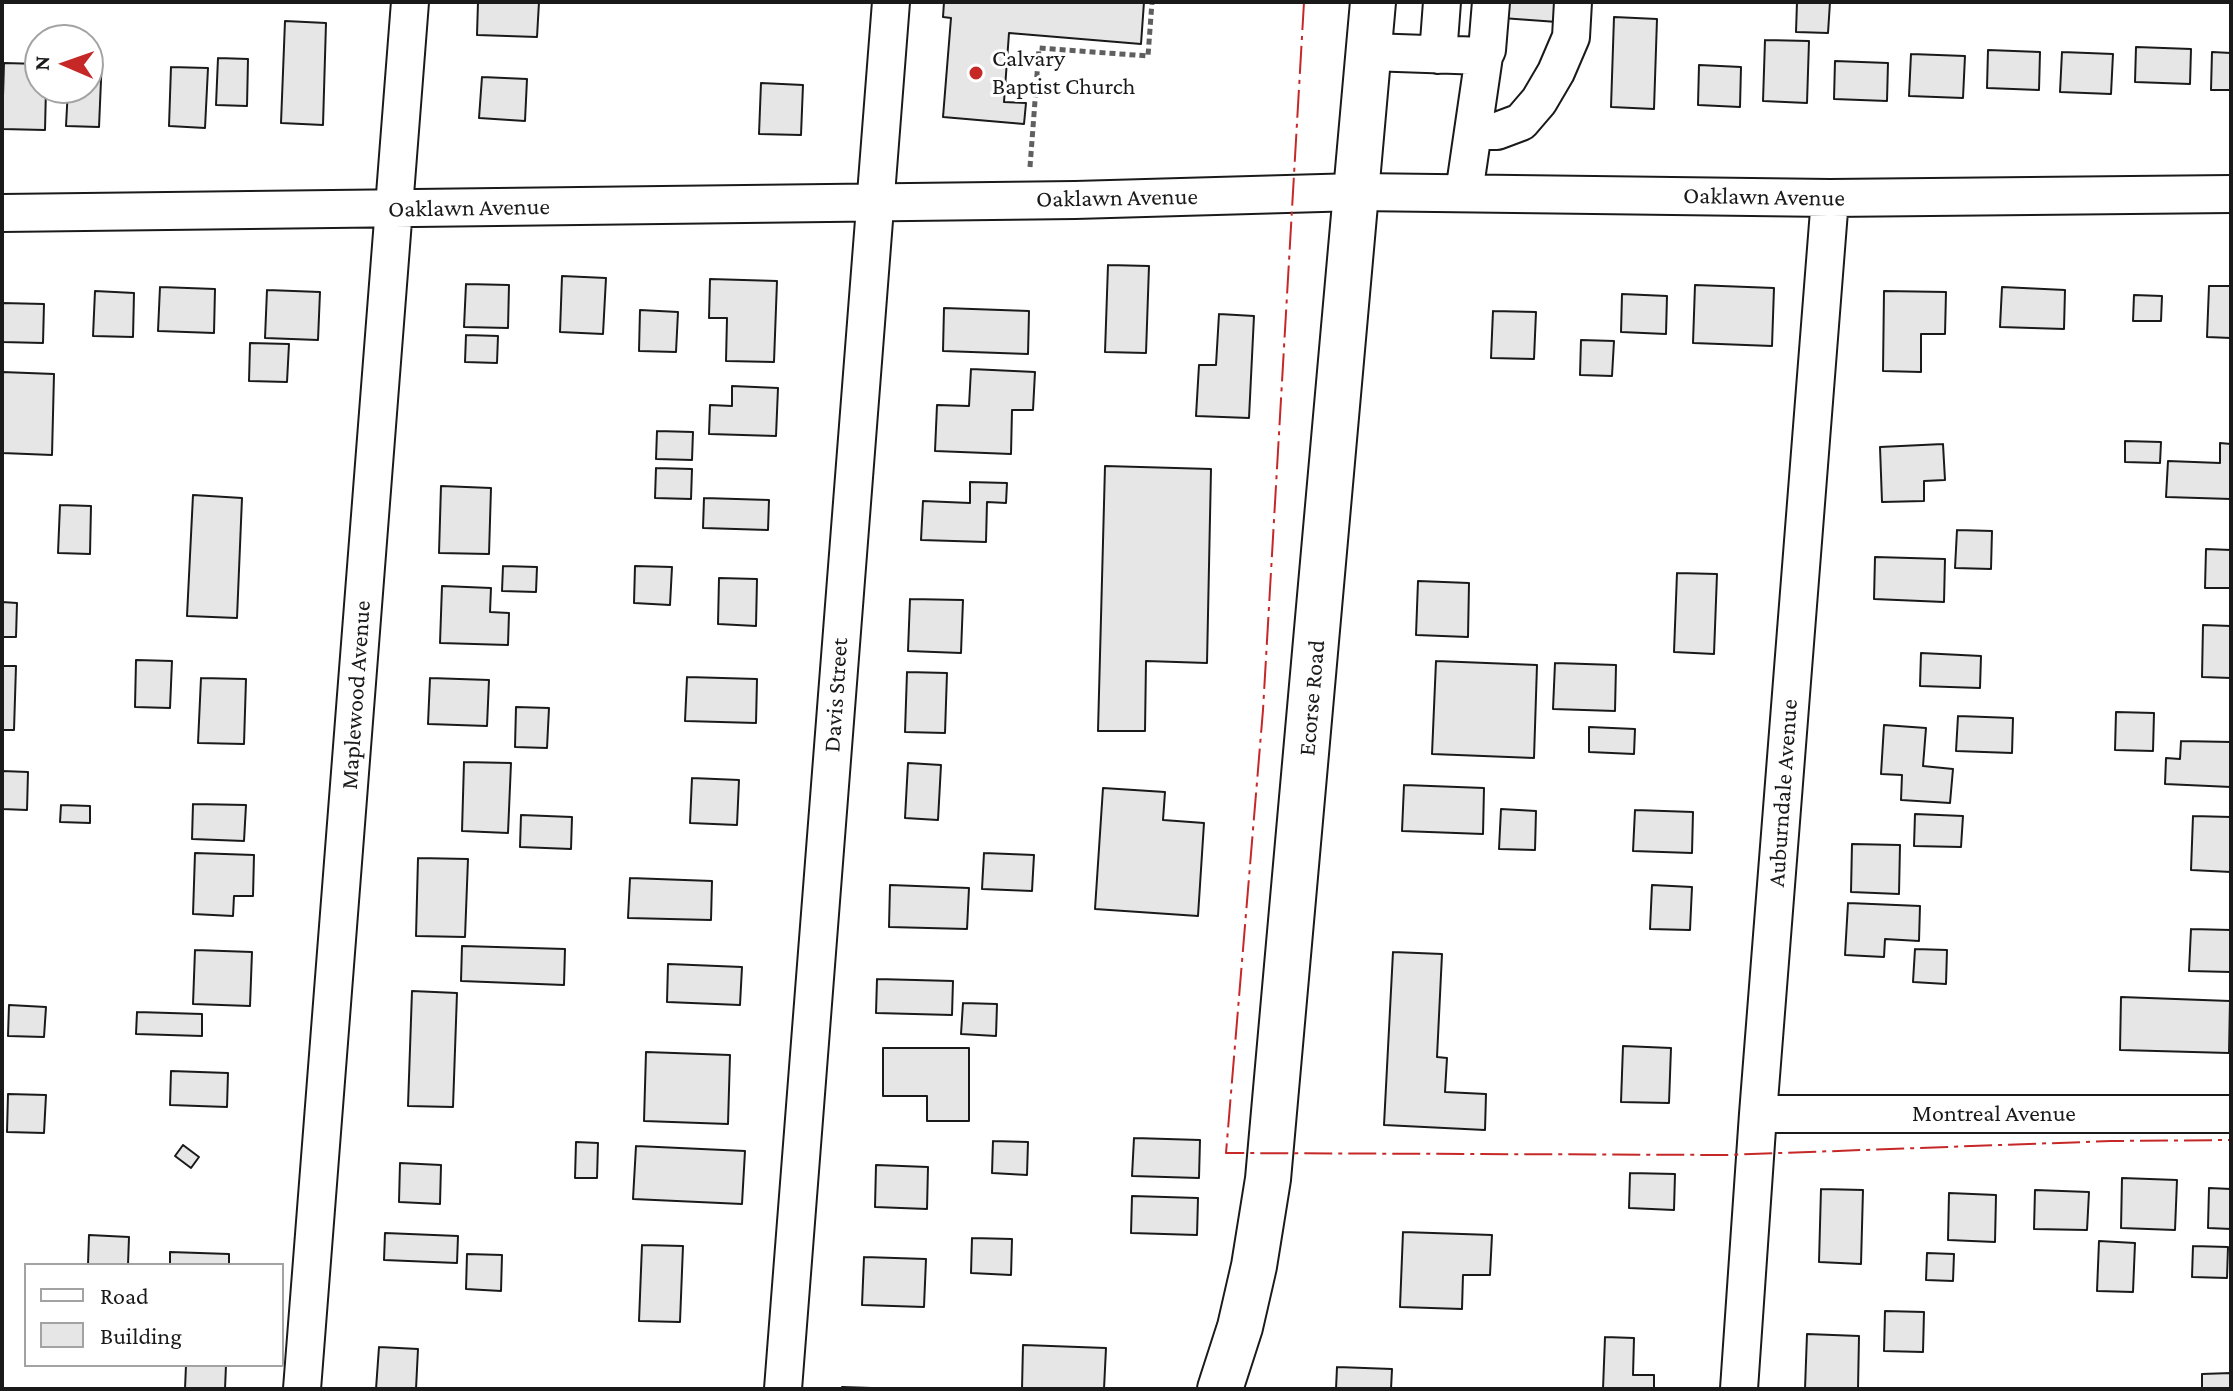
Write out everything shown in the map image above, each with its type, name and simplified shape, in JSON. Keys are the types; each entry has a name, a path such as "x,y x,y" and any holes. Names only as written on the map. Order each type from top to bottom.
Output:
{"main road":[{"name":"Ecorse Road","path":"1220,1389 1240,1327 1254,1266 1268,1179 1373,2"}],"street":[{"name":"Maplewood Avenue","path":"302,1389 410,2"},
{"name":"Davis Street","path":"783,1389 891,2"},
{"path":"1438,55 1442,2"},
{"path":"1464,193 1487,50 1491,2"},
{"path":"1474,131 1497,131 1521,122 1539,101 1571,37 1573,2"},
{"path":"1369,52 1484,56"},
{"name":"Oaklawn Avenue","path":"2,213 1028,200 1357,192 1830,198 2231,194"},
{"name":"Auburndale Avenue","path":"1739,1389 1830,198"},
{"name":"Montreal Avenue","path":"1758,1114 2231,1114"}],"path":[{"path":"1028,200 1039,48 1148,56 1152,2"}],"building":[{"path":"478,2 539,2 537,37 477,35"},
{"name":"Calvary Baptist Church","path":"944,2 1144,2 1141,44 1009,33 1004,102 1026,103 1024,124 943,117 951,18 943,17"},
{"path":"1504,2 1558,2 1557,22 1502,18"},
{"path":"1797,2 1830,2 1828,33 1796,32"},
{"path":"1614,17 1657,19 1654,109 1611,107"},
{"path":"285,21 326,23 323,125 281,123"},
{"path":"1765,40 1809,41 1807,103 1763,101"},
{"path":"2136,47 2191,49 2190,84 2135,82"},
{"path":"1988,50 2040,52 2039,90 1987,88"},
{"path":"2062,52 2113,54 2111,94 2060,92"},
{"path":"2212,52 2231,53 2231,90 2211,90"},
{"path":"1911,54 1965,56 1963,98 1909,96"},
{"path":"218,58 248,59 247,106 216,105"},
{"path":"1835,61 1888,63 1887,101 1834,99"},
{"path":"4,63 24,64 24,104 46,104 45,130 2,129"},
{"path":"1699,65 1741,67 1740,107 1698,105"},
{"path":"171,67 208,68 205,128 169,126"},
{"path":"482,77 527,79 525,121 479,118"},
{"path":"761,83 803,85 801,135 759,134"},
{"path":"67,104 100,104 99,127 66,126"},
{"path":"1108,265 1149,266 1146,353 1105,352"},
{"path":"562,276 606,278 603,334 560,332"},
{"path":"710,279 777,281 774,362 726,361 727,318 709,318"},
{"path":"466,284 509,285 508,328 464,327"},
{"path":"1695,285 1774,288 1772,346 1693,343"},
{"path":"2209,286 2231,286 2231,338 2207,337"},
{"path":"160,287 215,289 214,333 158,331"},
{"path":"2002,287 2065,290 2064,329 2000,327"},
{"path":"267,290 320,292 318,340 265,338"},
{"path":"95,291 134,293 133,337 93,336"},
{"path":"1884,291 1946,292 1945,334 1921,334 1921,372 1883,371"},
{"path":"1622,294 1667,296 1666,334 1621,332"},
{"path":"2134,295 2162,296 2161,321 2133,321"},
{"path":"2,303 44,304 43,343 2,342"},
{"path":"944,308 1029,311 1028,354 943,351"},
{"path":"640,310 678,312 676,352 639,351"},
{"path":"1493,311 1536,312 1534,359 1491,358"},
{"path":"1219,314 1254,316 1249,418 1196,416 1199,365 1216,365"},
{"path":"466,335 498,336 497,363 465,362"},
{"path":"1581,340 1614,341 1612,376 1580,375"},
{"path":"250,343 289,344 287,382 249,381"},
{"path":"971,369 1035,372 1033,410 1012,410 1011,454 935,451 937,405 969,406"},
{"path":"2,372 54,374 52,455 2,453"},
{"path":"732,386 778,388 776,436 709,434 710,405 732,406"},
{"path":"657,431 693,432 692,460 656,459"},
{"path":"2125,441 2161,442 2160,463 2125,462"},
{"path":"2220,443 2231,444 2231,499 2166,497 2168,461 2220,463"},
{"path":"1943,444 1945,480 1924,481 1924,501 1882,502 1880,447"},
{"path":"1105,466 1211,469 1207,663 1146,661 1145,731 1098,731"},
{"path":"656,468 692,469 691,499 655,498"},
{"path":"970,482 1007,483 1006,503 987,502 986,542 921,540 923,501 970,503"},
{"path":"441,486 491,488 489,554 439,553"},
{"path":"193,495 242,498 237,618 187,616"},
{"path":"704,498 769,500 768,530 703,528"},
{"path":"60,505 91,506 90,554 58,553"},
{"path":"1957,530 1992,531 1991,569 1955,568"},
{"path":"2206,549 2231,550 2231,588 2205,588"},
{"path":"1875,557 1945,559 1944,602 1874,599"},
{"path":"503,566 537,567 536,592 502,591"},
{"path":"635,566 672,567 670,605 634,603"},
{"path":"1677,573 1717,574 1714,654 1674,652"},
{"path":"719,578 757,579 756,626 718,624"},
{"path":"1418,581 1469,583 1468,637 1416,635"},
{"path":"442,586 491,588 490,612 509,613 508,645 440,643"},
{"path":"910,599 963,600 961,653 908,651"},
{"path":"2,602 17,603 16,637 2,637"},
{"path":"2203,625 2231,626 2231,678 2202,677"},
{"path":"1921,653 1981,656 1980,688 1920,686"},
{"path":"136,660 172,661 170,708 135,707"},
{"path":"1436,661 1537,665 1534,758 1432,754"},
{"path":"1555,663 1616,665 1615,711 1553,709"},
{"path":"2,666 16,666 14,730 2,730"},
{"path":"907,672 947,673 945,733 905,732"},
{"path":"687,677 757,679 756,723 685,721"},
{"path":"201,678 246,679 244,744 198,743"},
{"path":"430,678 489,680 487,726 428,724"},
{"path":"516,707 549,708 547,748 515,747"},
{"path":"2116,712 2154,713 2153,751 2115,750"},
{"path":"1958,716 2013,718 2012,753 1956,751"},
{"path":"1884,725 1926,728 1923,766 1953,769 1950,803 1901,800 1902,775 1881,774"},
{"path":"1589,727 1635,729 1634,754 1589,752"},
{"path":"2181,741 2231,742 2231,787 2165,784 2166,758 2180,759"},
{"path":"464,762 511,763 508,833 462,831"},
{"path":"908,763 941,765 938,820 905,818"},
{"path":"2,771 28,772 27,810 2,809"},
{"path":"692,778 739,780 737,825 690,823"},
{"path":"1404,785 1484,788 1483,834 1402,831"},
{"path":"1103,788 1165,792 1163,820 1204,823 1198,916 1095,909"},
{"path":"193,804 246,805 244,841 192,839"},
{"path":"61,805 90,806 90,823 60,822"},
{"path":"1501,809 1536,811 1535,850 1499,849"},
{"path":"1635,810 1693,812 1692,853 1633,851"},
{"path":"1915,814 1963,816 1961,847 1914,846"},
{"path":"521,815 572,817 571,849 520,847"},
{"path":"2193,816 2231,817 2231,872 2191,870"},
{"path":"1852,844 1900,845 1899,894 1851,892"},
{"path":"195,853 254,855 253,896 234,896 233,916 193,914"},
{"path":"984,853 1034,855 1032,891 982,889"},
{"path":"418,858 468,859 465,937 416,936"},
{"path":"630,878 712,881 711,920 628,918"},
{"path":"890,885 969,888 967,929 889,927"},
{"path":"1652,885 1692,887 1690,930 1650,929"},
{"path":"1848,903 1920,906 1919,941 1885,939 1884,957 1845,955"},
{"path":"2191,929 2231,930 2231,972 2189,971"},
{"path":"462,946 565,949 564,985 461,981"},
{"path":"1915,949 1947,950 1946,984 1913,982"},
{"path":"195,950 252,952 250,1006 193,1004"},
{"path":"1393,952 1442,954 1437,1057 1447,1058 1445,1092 1486,1094 1485,1130 1384,1125"},
{"path":"668,964 742,967 740,1005 667,1002"},
{"path":"877,979 953,981 952,1015 876,1013"},
{"path":"412,991 457,993 453,1107 408,1106"},
{"path":"2121,997 2230,1001 2229,1053 2120,1050"},
{"path":"963,1003 997,1004 996,1036 961,1034"},
{"path":"9,1005 46,1007 44,1037 8,1036"},
{"path":"137,1012 202,1014 202,1036 136,1034"},
{"path":"1623,1046 1671,1048 1669,1103 1621,1102"},
{"path":"883,1048 969,1048 969,1121 927,1121 927,1096 883,1096"},
{"path":"646,1052 730,1055 728,1124 644,1121"},
{"path":"171,1071 228,1073 227,1107 170,1105"},
{"path":"8,1094 46,1095 44,1133 7,1132"},
{"path":"1134,1138 1200,1140 1199,1178 1132,1176"},
{"path":"993,1141 1028,1142 1027,1175 992,1173"},
{"path":"576,1142 598,1143 597,1178 575,1178"},
{"path":"183,1145 199,1157 191,1168 175,1156"},
{"path":"636,1146 745,1151 742,1204 633,1199"},
{"path":"400,1163 441,1165 440,1204 399,1202"},
{"path":"876,1165 928,1167 927,1209 875,1207"},
{"path":"1630,1173 1675,1174 1674,1210 1629,1208"},
{"path":"2122,1178 2177,1180 2175,1230 2121,1228"},
{"path":"2209,1188 2231,1189 2231,1229 2208,1228"},
{"path":"1821,1189 1863,1190 1861,1264 1819,1262"},
{"path":"2035,1190 2089,1192 2087,1230 2034,1229"},
{"path":"1949,1193 1996,1195 1995,1242 1948,1240"},
{"path":"1132,1196 1198,1198 1197,1235 1131,1233"},
{"path":"1403,1232 1492,1235 1490,1275 1463,1275 1462,1309 1400,1307"},
{"path":"385,1233 458,1236 457,1263 384,1260"},
{"path":"89,1235 129,1237 128,1263 88,1263"},
{"path":"972,1238 1012,1239 1011,1275 971,1273"},
{"path":"2099,1241 2135,1243 2133,1292 2097,1291"},
{"path":"642,1245 683,1246 680,1322 639,1321"},
{"path":"2193,1246 2228,1247 2227,1278 2192,1277"},
{"path":"170,1252 229,1254 229,1263 170,1263"},
{"path":"1927,1253 1954,1254 1953,1281 1926,1280"},
{"path":"467,1254 502,1255 501,1291 466,1289"},
{"path":"864,1257 926,1259 924,1307 862,1305"},
{"path":"1885,1311 1924,1312 1923,1352 1884,1351"},
{"path":"1807,1334 1859,1336 1858,1389 1805,1389"},
{"path":"1605,1337 1634,1338 1633,1375 1654,1375 1654,1389 1603,1389"},
{"path":"1023,1345 1106,1348 1104,1389 1022,1389"},
{"path":"379,1347 418,1349 416,1389 376,1389"},
{"path":"186,1367 226,1367 225,1389 185,1389"},
{"path":"1337,1367 1392,1369 1391,1389 1336,1389"},
{"path":"2231,1373 2231,1389 2202,1389 2202,1374"},
{"path":"842,1387 901,1389 842,1389"}],"power":[{"path":"1304,2 1263,710 1226,1153 1726,1155 2111,1141 2231,1140"}],"place":[{"name":"Calvary Baptist Church","path":"976,73"}]}
